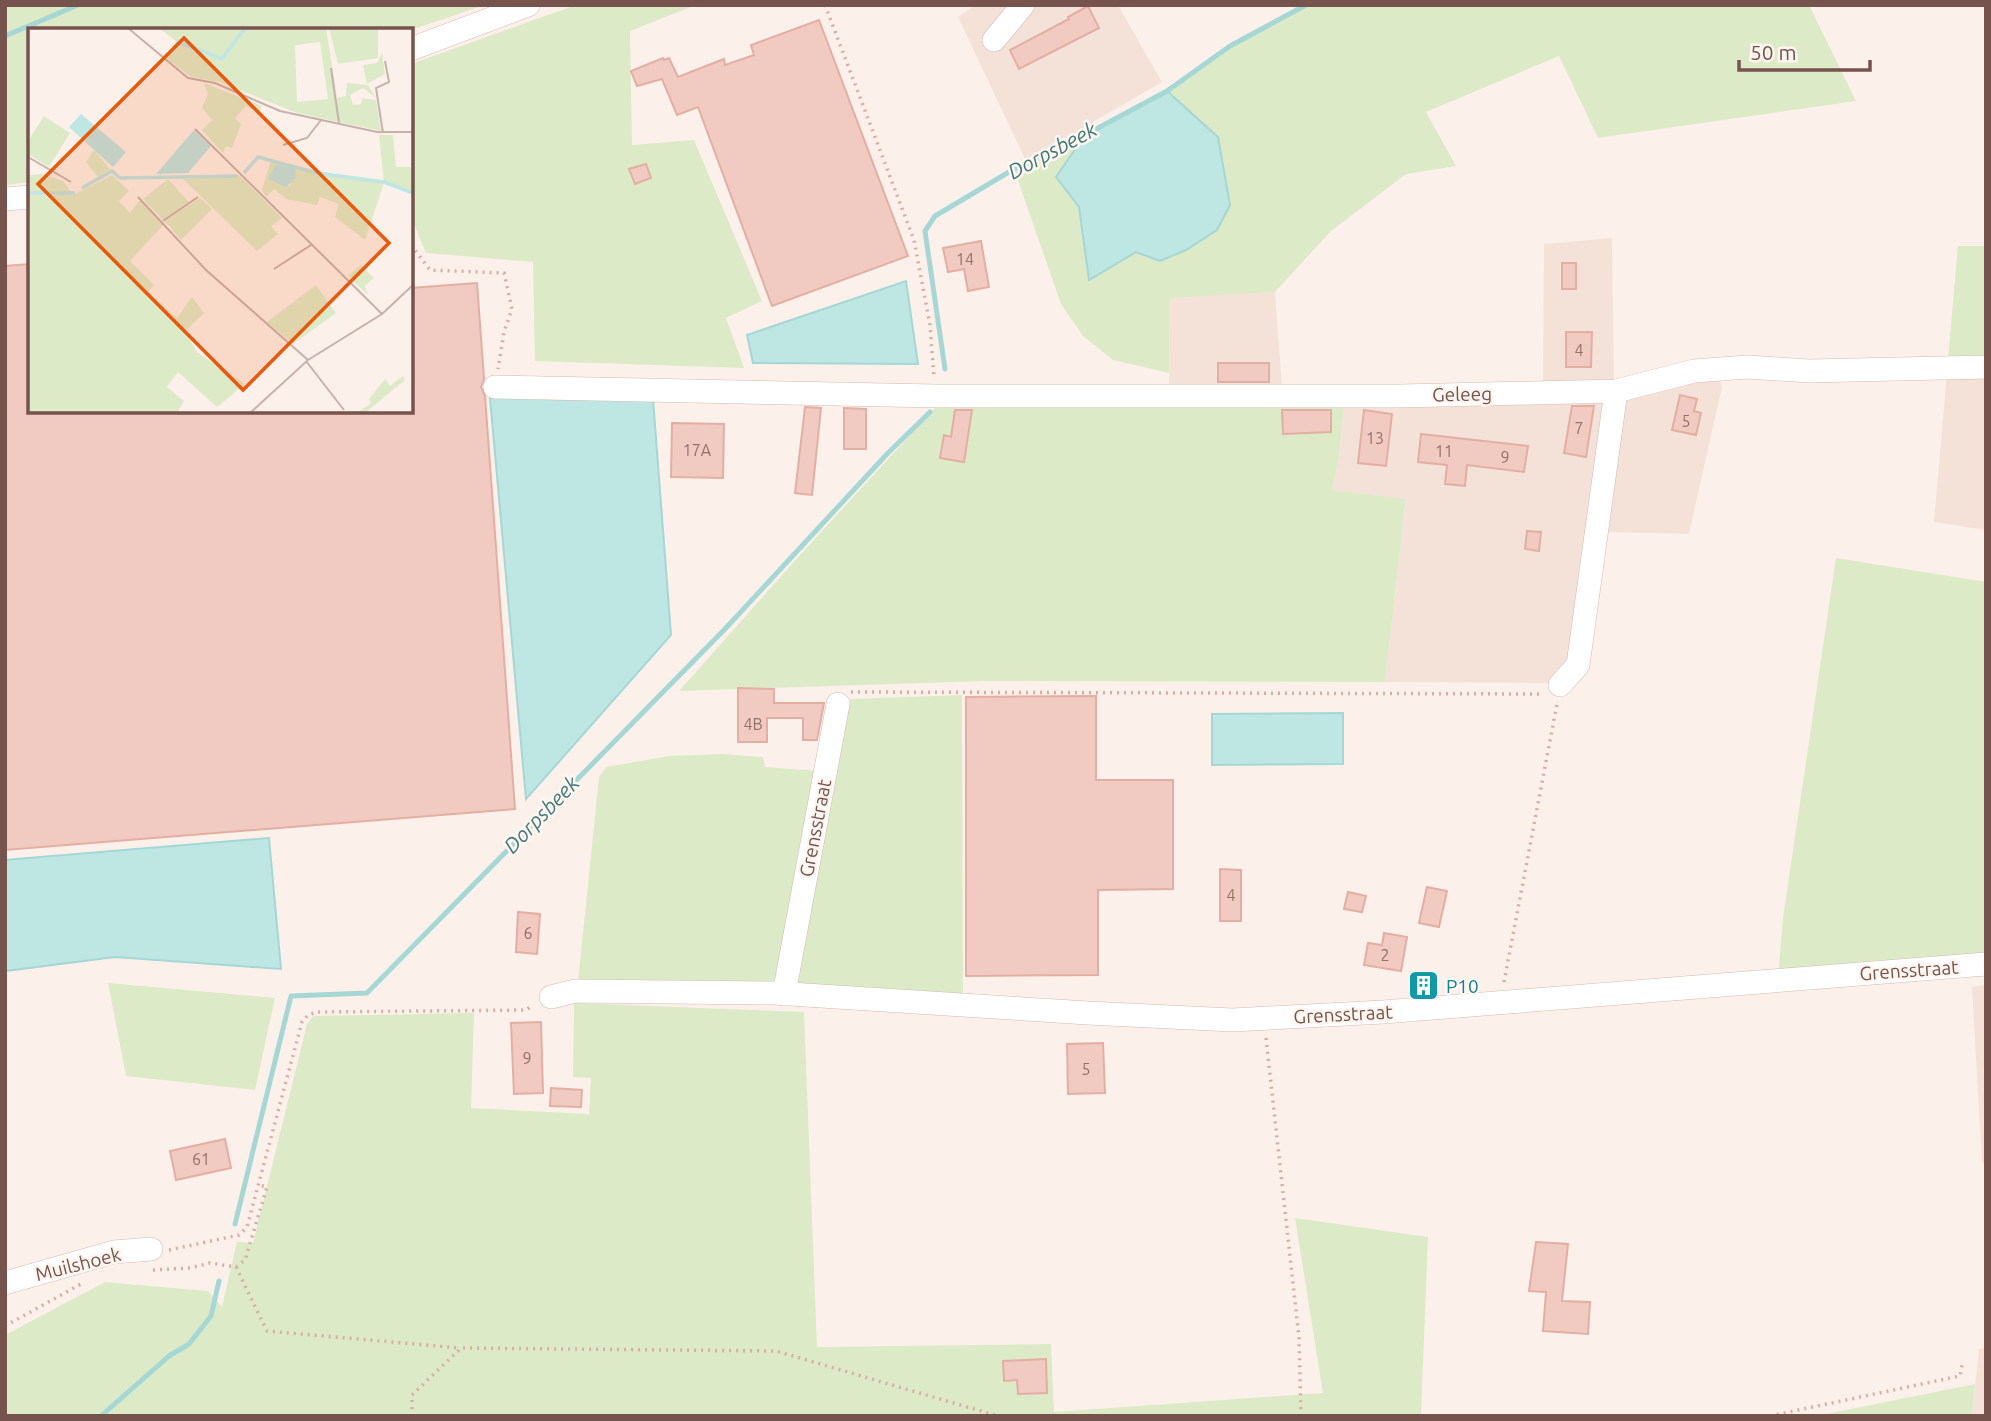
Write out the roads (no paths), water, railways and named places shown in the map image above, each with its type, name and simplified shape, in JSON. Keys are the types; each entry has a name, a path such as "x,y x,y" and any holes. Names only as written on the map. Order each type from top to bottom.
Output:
{"street":[{"path":"413,48 528,5"},
{"path":"994,40 1023,5"},
{"path":"5,199 28,197"},
{"name":"Geleeg","path":"495,387 936,396 1400,396 1616,391 1694,371 1733,368 1809,371 1986,367"},
{"path":"1560,685 1578,665 1616,391"},
{"name":"Grensstraat","path":"784,994 838,704"},
{"name":"Grensstraat","path":"551,997 575,991 784,994 1232,1020 1383,1012 1986,964"},
{"name":"Muilshoek","path":"5,1283 114,1252 150,1249"}],"water":[{"path":"1167,91 1218,137 1230,205 1217,230 1186,250 1160,261 1136,252 1089,280 1079,207 1056,177 1085,135"},
{"path":"906,281 918,364 753,363 747,335"},
{"path":"490,398 653,399 671,635 526,799"},
{"path":"1343,713 1343,764 1212,765 1212,714"},
{"path":"269,838 281,969 115,957 5,971 5,860"}],"waterway":[{"path":"5,36 78,5"},
{"name":"Dorpsbeek","path":"945,369 925,231 935,216 1014,169 1167,91 1230,46 1306,5"},
{"name":"Dorpsbeek","path":"235,1224 291,996 367,993 724,630 887,454 930,412"},
{"name":"Dorpsbeek","path":"101,1416 169,1356 189,1344 211,1316 219,1281"}],"place":[{"name":"P10","path":"1423,986"}]}
